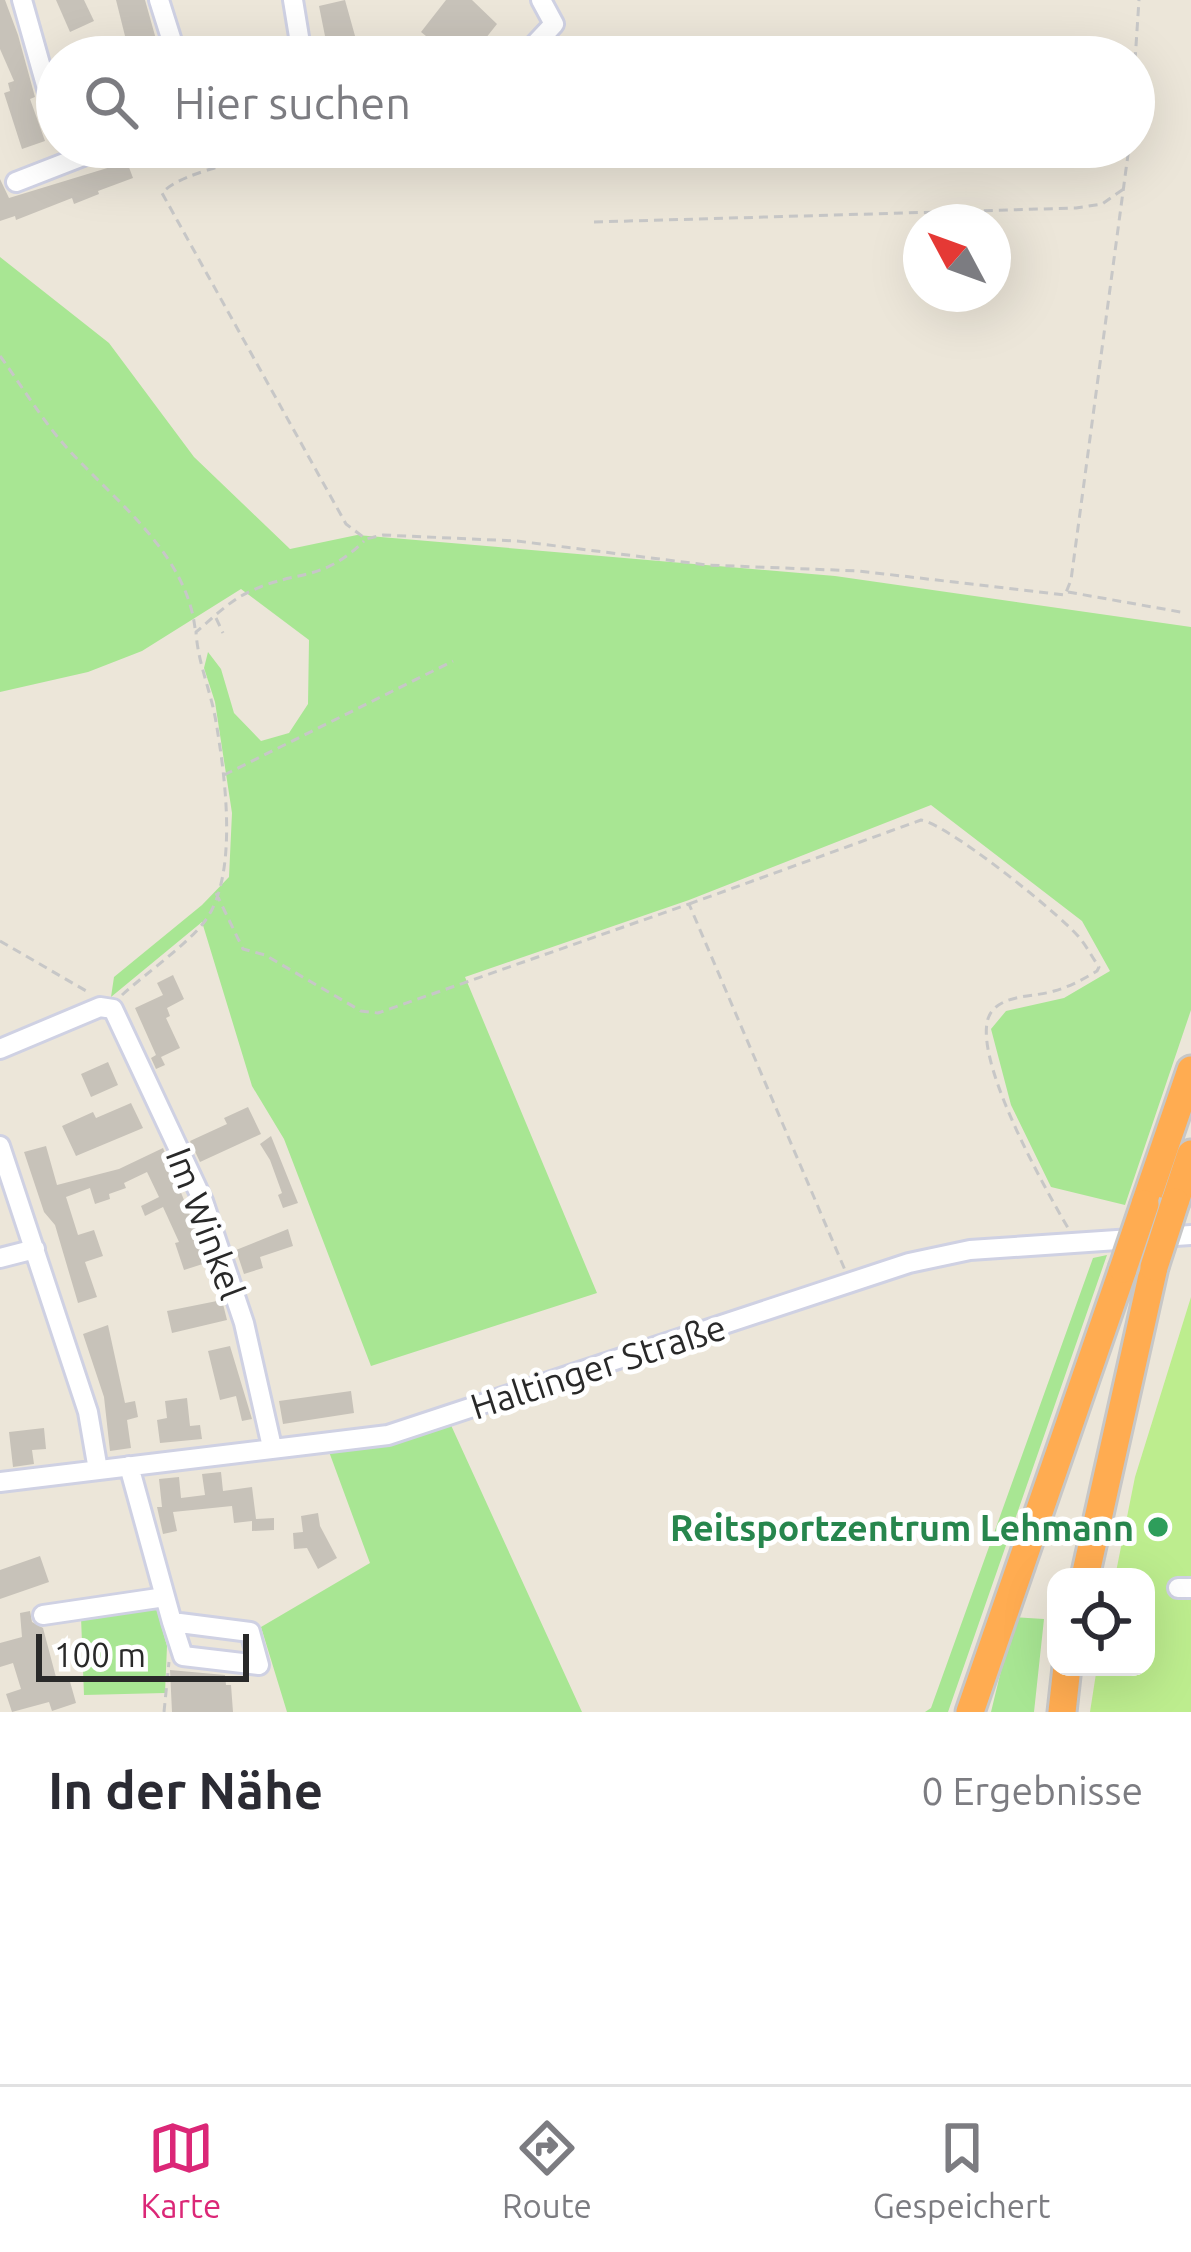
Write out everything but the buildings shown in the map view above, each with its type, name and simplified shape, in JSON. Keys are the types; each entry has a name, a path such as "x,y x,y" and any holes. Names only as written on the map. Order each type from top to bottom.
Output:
{"highway":[{"path":"970,1712 1191,1070"},
{"path":"1087,1568 1154,1268 1191,1154"},
{"path":"1061,1712 1066,1676"}],"street":[{"path":"22,0 36,50"},
{"path":"159,0 171,36"},
{"path":"541,0 554,24 543,36"},
{"path":"296,1 300,36"},
{"path":"16,182 41,168"},
{"path":"0,1049 106,1008"},
{"name":"Im Winkel","path":"106,1008 203,1201 244,1323 272,1447"},
{"path":"0,1146 88,1412 98,1470"},
{"name":"Haltinger Straße","path":"0,1482 388,1435 909,1263 970,1250 1191,1235"},
{"path":"0,1258 35,1249"},
{"path":"129,1466 172,1622 183,1656 259,1665 250,1632 172,1622"},
{"path":"44,1615 165,1597"}],"path":[{"path":"1137,36 1139,0"},
{"path":"223,168 167,186 162,194 346,524 366,539"},
{"path":"196,632 251,590 322,572 342,562 366,539 383,535 517,541 707,565 859,572 1065,595 1071,580 1127,168"},
{"path":"594,222 1076,208 1102,204 1126,188"},
{"path":"0,356 64,445 134,515 192,596 198,655 216,718 223,776 223,876 206,920 106,1008 86,988 0,941"},
{"path":"1066,592 1186,613"},
{"path":"215,617 223,633"},
{"path":"223,776 453,662"},
{"path":"216,893 243,949 265,955 361,1011 378,1013 921,820 946,828 1077,934 1099,967 1058,991 998,1006 989,1014 987,1030 996,1080 1072,1241"},
{"path":"689,904 850,1282"},
{"path":"164,1712 167,1663 183,1656"}],"green space":[{"path":"0,257 109,343 194,457 290,549 357,535 835,576 1191,627 1191,1010 1125,1205 1051,1187 1011,1105 991,1029 1006,1011 1064,998 1110,971 1082,921 931,805 689,900 465,977 597,1293 371,1366 284,1139 252,1086 202,922 111,997 114,977 229,877 232,813 215,702 204,668 208,652 221,669 234,713 261,741 289,733 308,704 309,640 241,589 142,651 88,672 0,692"},
{"path":"1107,1255 948,1712 925,1712 931,1708 1093,1258"},
{"name":"Reitsportzentrum Lehmann","path":"1191,1297 1191,1712 1090,1712 1096,1676 1155,1676 1155,1568 1117,1568 1135,1477"},
{"path":"450,1423 582,1712 287,1712 261,1627 370,1563 328,1449"},
{"path":"155,1604 167,1646 165,1693 84,1695 81,1617"},
{"path":"1014,1617 1044,1619 1034,1712 991,1712"}],"place":[{"name":"Reitsportzentrum Lehmann","path":"1158,1527"}]}
